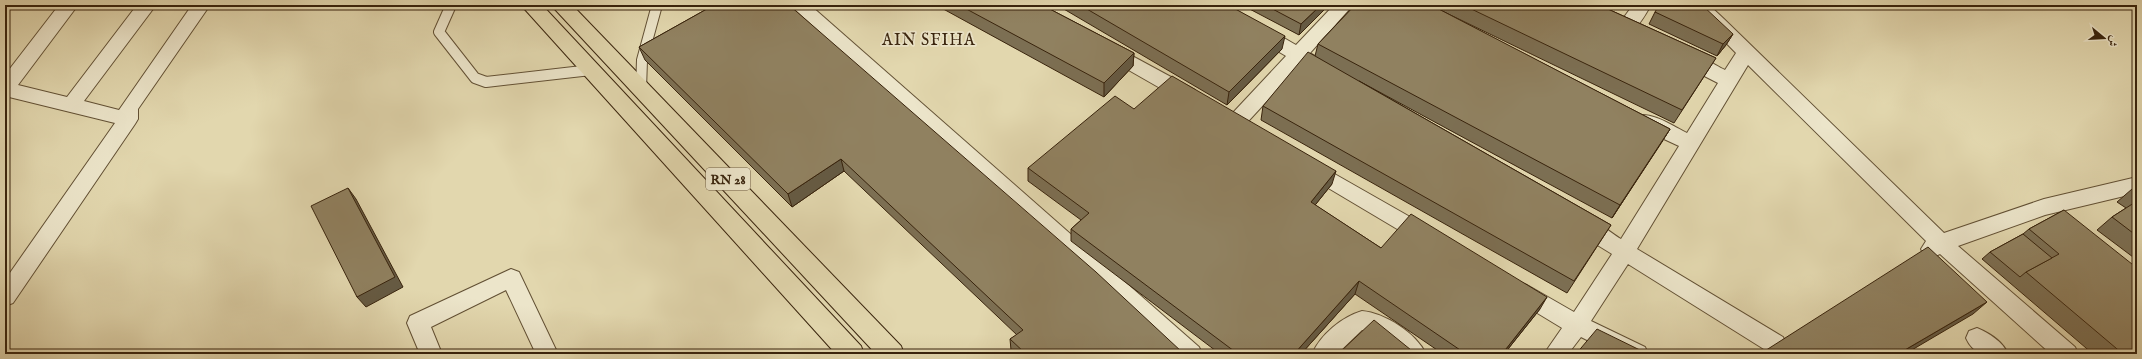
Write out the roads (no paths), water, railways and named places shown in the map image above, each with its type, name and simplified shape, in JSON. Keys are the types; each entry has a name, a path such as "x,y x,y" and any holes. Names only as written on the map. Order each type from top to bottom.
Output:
{"highway":[{"name":"RN 28","path":"531,5 852,354"},
{"name":"RN 28","path":"561,5 892,354"}],"street":[{"path":"69,5 5,89 128,119"},
{"path":"71,105 147,5"},
{"path":"5,297 128,119 129,108 201,5"},
{"path":"799,5 1191,354"},
{"path":"1213,5 1345,83"},
{"path":"1235,123 1344,5"},
{"path":"1625,28 1642,5"},
{"path":"1698,5 1718,22 1746,52 1941,243 2067,354"},
{"path":"1094,41 1201,103"},
{"path":"642,60 661,48"},
{"path":"1667,49 1730,80"},
{"path":"1554,354 1577,325 1625,251 1746,52"},
{"path":"1626,112 1690,143"},
{"path":"1296,160 1440,244"},
{"path":"1914,259 1941,243 2044,207 2137,185"},
{"path":"2044,207 2062,221"},
{"path":"1563,214 1625,251 1768,349 1795,332"},
{"path":"431,354 418,323 511,278 547,354"},
{"path":"1502,281 1577,325 1637,354"},
{"path":"1323,354 1354,324 1366,321 1378,325 1415,354"},
{"path":"1977,338 1997,354"}],"lane":[{"path":"451,5 439,32 475,78 486,82 590,70"},
{"path":"641,88 642,60 657,5"}],"district":[{"name":"AIN SFIHA","path":"929,39"}]}
